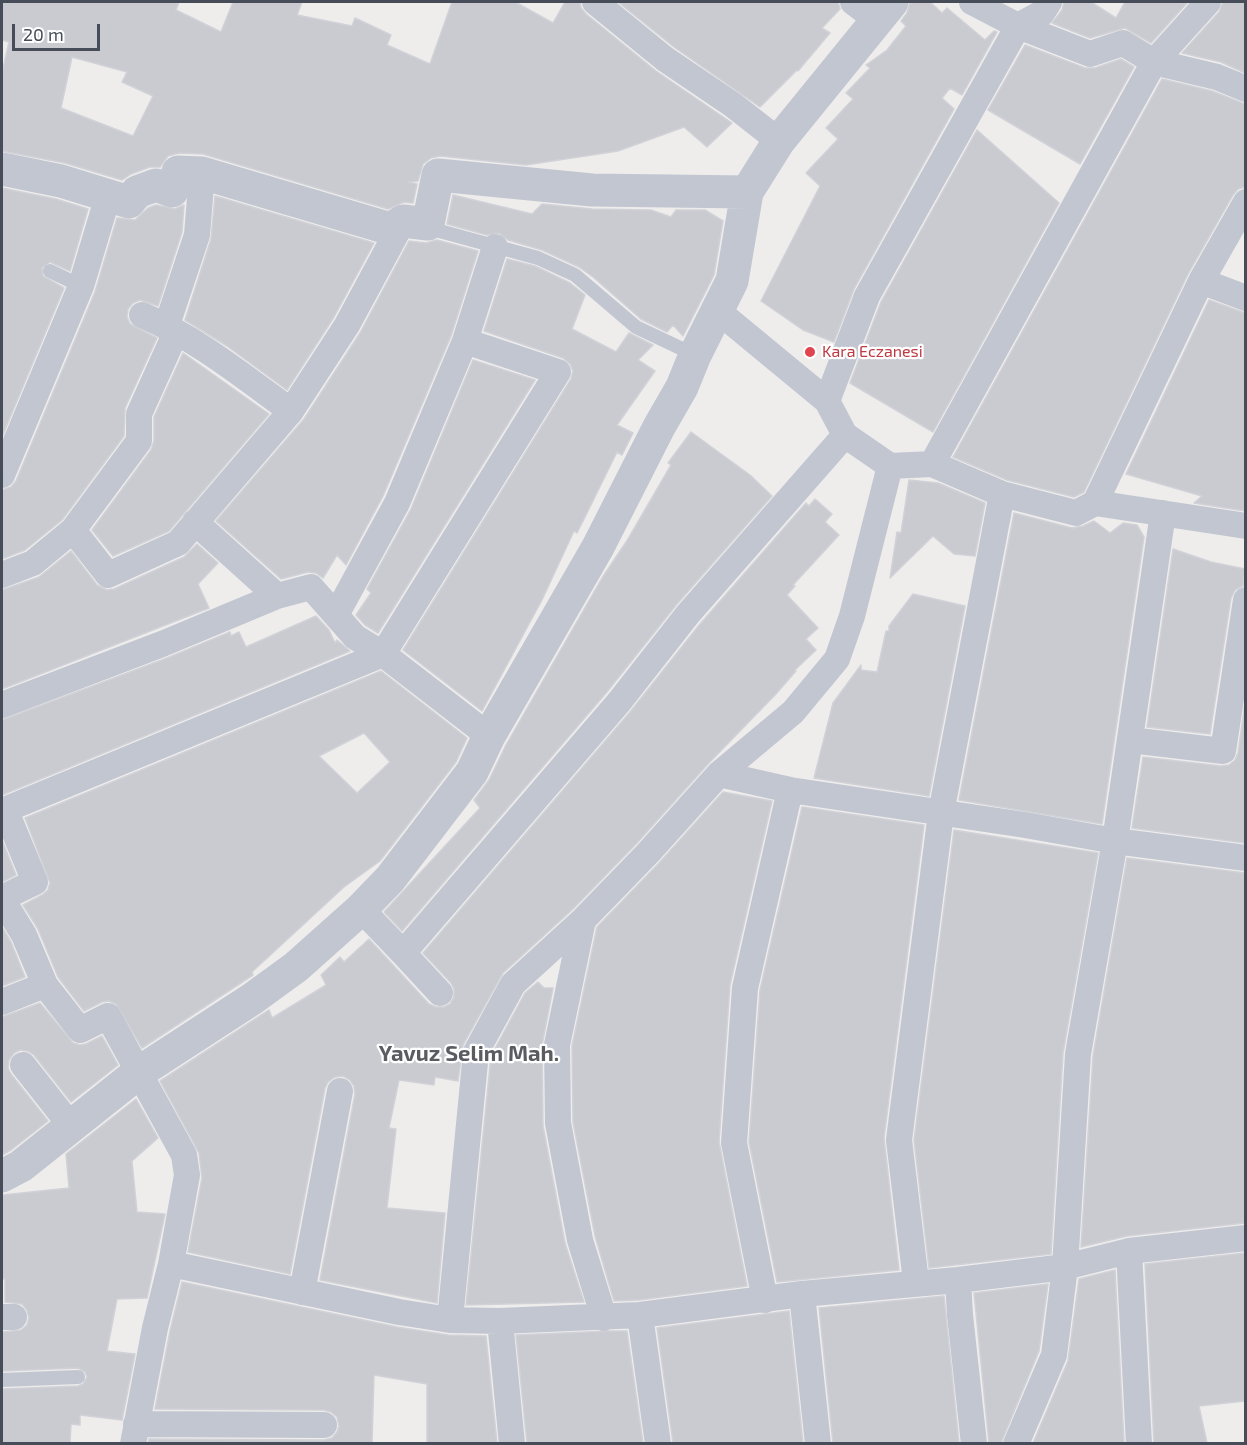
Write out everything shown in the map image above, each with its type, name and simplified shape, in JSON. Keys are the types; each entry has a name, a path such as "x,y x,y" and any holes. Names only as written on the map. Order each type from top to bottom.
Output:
{"street":[{"path":"599,2 665,59 733,105 779,141"},
{"path":"972,2 1018,26 1090,54 1123,43 1154,62 1217,76 1245,89"},
{"path":"827,401 867,296 1018,26 1042,13 1050,2"},
{"path":"932,464 1154,62 1208,2"},
{"path":"2,1176 21,1166 138,1072 296,968 361,909 390,879 472,772 489,736 598,547 682,387 732,281 747,192 779,141 874,8"},
{"path":"2,169 61,180 129,202 137,192 156,185 172,191 178,172 202,173 391,229 403,221 428,224 438,175 592,190 747,192"},
{"path":"2,575 33,563 73,530 139,441 139,414 171,329 197,235 202,173"},
{"path":"2,475 81,286 108,196"},
{"path":"1095,503 1201,281 1245,202"},
{"path":"73,530 108,575 178,543 291,411 347,325 403,221"},
{"path":"336,615 397,503 465,341 495,247"},
{"path":"1201,281 1245,298"},
{"path":"718,310 827,401 845,435 890,466 932,464 1002,494 1076,513 1095,503 1245,526"},
{"path":"142,315 171,329 216,357 291,411"},
{"path":"324,1425 134,1434 155,1328 171,1264 187,1175 184,1155 108,1016 80,1030 45,985 24,935 2,898 35,882 3,810 383,654 558,372 465,341"},
{"path":"403,953 619,702 688,614 845,435"},
{"path":"450,1320 476,1052 513,984 583,920 720,774 793,712 837,659 852,616 890,466"},
{"path":"916,1282 899,1140 941,813 1002,494"},
{"path":"1016,1443 1054,1355 1065,1267 1078,1054 1115,841 1163,513"},
{"path":"195,522 277,596"},
{"path":"2,705 151,648 277,596 311,587 355,637 383,654 489,736"},
{"path":"1130,740 1223,751 1245,600"},
{"path":"720,774 790,790 1025,825 1115,841 1245,858"},
{"path":"765,1300 734,1143 745,988 790,790"},
{"path":"361,909 440,993"},
{"path":"583,920 557,1045 558,1123 580,1240 604,1318"},
{"path":"2,1002 45,985"},
{"path":"23,1065 71,1126"},
{"path":"302,1292 340,1091"},
{"path":"171,1264 450,1320 500,1321 640,1315 802,1294 958,1280 1065,1267 1129,1251 1245,1238"},
{"path":"1129,1251 1139,1443"},
{"path":"958,1280 974,1443"},
{"path":"802,1294 818,1443"},
{"path":"640,1315 658,1443"},
{"path":"500,1321 512,1443"}],"lane":[{"path":"403,221 538,258 575,275 636,327 696,355"},
{"path":"50,271 81,286"},
{"path":"2,1380 78,1377"}],"building":[{"path":"2,2 179,2 176,10 221,32 233,2 302,2 297,15 352,26 355,18 391,35 387,45 430,64 452,2 515,2 553,23 565,2 580,2 586,14 656,71 732,123 707,147 684,127 618,151 526,165 440,156 431,158 423,164 418,181 409,182 417,184 413,203 404,202 388,209 203,154 179,153 168,156 160,167 150,167 122,180 65,163 2,151 2,73 9,42 2,40","holes":["72,57 127,72 122,82 153,96 133,136 61,108"]},
{"path":"618,2 838,2 840,9 822,28 830,33 798,71 760,107 674,47"},
{"path":"910,2 930,2 942,13 947,8 985,40 994,31 997,32 962,95 950,88 942,98 954,109 854,289 834,342 803,330 761,301 820,186 806,173 838,139 826,128 853,99 846,93 870,68 866,65 887,50 906,26 901,21 907,13"},
{"path":"1064,2 1091,2 1116,18 1125,2 1188,2 1151,43 1125,28 1090,38 1052,23 1062,10"},
{"path":"1223,2 1245,2 1245,73 1221,62 1182,53 1219,12"},
{"path":"1025,45 1085,68 1095,68 1121,59 1134,67 1080,164 988,110"},
{"path":"1162,79 1212,91 1245,104 1245,187 1238,189 1233,195 1188,274 1084,492 1074,497 1007,480 953,457"},
{"path":"977,130 1059,203 933,432 850,383 881,302"},
{"path":"2,188 56,199 88,209 70,271 50,262 42,268 43,276 64,288 2,437"},
{"path":"453,195 532,214 542,204 592,209 651,210 671,217 676,210 705,210 723,221 714,275 683,336 673,325 667,332 641,319 579,267 542,250 508,240 499,233 487,235 447,224"},
{"path":"215,196 374,243 334,317 287,390 227,346 185,320 211,239"},
{"path":"156,205 175,209 184,205 182,232 158,306 140,300 128,309 127,317 130,324 157,338 125,408 124,436 62,520 25,550 2,559 2,490 11,487 16,481 95,292 117,218 135,220 148,208"},
{"path":"437,240 478,251 451,336 383,496 346,565 337,555 323,578 316,573 308,572 281,579 216,521 304,419 360,333 409,241 426,243"},
{"path":"507,259 535,266 570,283 585,295 572,329 616,352 629,333 653,345 638,360 655,371 617,425 633,433 622,455 617,452 577,533 574,531 542,600 482,711 403,650 571,379 573,371 570,364 563,358 484,331"},
{"path":"1209,300 1245,313 1245,511 1194,503 1202,496 1126,474"},
{"path":"183,353 269,414 169,531 113,556 92,530 151,450 154,441 154,417"},
{"path":"473,360 535,380 378,633 365,625 356,615 371,593 367,589 411,509"},
{"path":"691,432 750,475 772,496 677,604 607,692 402,931 384,912 480,808 474,800 489,780 506,745 602,578 628,539 671,465 668,463"},
{"path":"909,480 938,483 985,503 975,556 954,554 933,536 890,578 897,532 901,533"},
{"path":"815,499 832,514 825,522 839,535 793,585 795,586 787,595 818,628 806,639 816,650 637,843 573,909 503,973 463,1045 458,1081 435,1077 434,1085 399,1080 389,1128 396,1129 387,1208 445,1213 437,1303 320,1280 355,1094 350,1080 343,1076 335,1077 328,1082 325,1088 290,1274 188,1252 202,1178 199,1153 160,1081 269,1010 272,1018 326,985 321,975 340,957 344,962 369,939 429,1004 444,1007 450,1004 454,997 451,983 423,953 630,712 700,624 806,503 809,506"},
{"path":"1014,513 1072,528 1094,521 1110,533 1123,523 1137,525 1144,537 1102,824 959,800"},
{"path":"197,544 218,563 198,584 209,608 2,689 2,590 39,577 71,551 97,585 107,590 114,589 184,557"},
{"path":"1173,549 1211,562 1245,569 1243,586 1235,590 1231,598 1210,734 1147,727"},
{"path":"913,594 965,606 929,796 814,778 833,703 861,665 861,670 877,672 886,631 889,631 889,626"},
{"path":"316,616 329,630 335,643 337,640 350,651 2,795 2,720 230,632 231,636 239,632 246,647"},
{"path":"381,671 467,738 456,762 380,861 344,887 252,972 253,975 142,1048 116,1004 109,1001 102,1002 84,1011 58,977 38,929 23,905 42,895 48,890 50,883 25,818","holes":["364,733 390,762 357,793 319,756"]},
{"path":"1245,703 1245,843 1132,828 1143,757 1229,765 1238,753"},
{"path":"723,792 772,801 730,985 719,1142 747,1286 639,1300 614,1301 595,1236 573,1122 572,1046 597,927"},
{"path":"802,807 924,825 884,1138 899,1270 777,1282 749,1142 760,990"},
{"path":"954,830 1098,853 1063,1053 1051,1254 929,1268 914,1140"},
{"path":"2,840 16,875 2,882"},
{"path":"1127,858 1245,873 1245,1223 1127,1236 1081,1247 1093,1056"},
{"path":"2,927 11,942 25,977 2,986"},
{"path":"538,982 544,988 553,988 542,1045 543,1126 565,1243 584,1302 466,1305 491,1056 525,993"},
{"path":"40,1003 73,1043 86,1044 102,1036 118,1065 71,1102 34,1055 20,1050 14,1053 9,1060 8,1068 11,1074 48,1121 2,1155 2,1017"},
{"path":"136,1099 158,1138 132,1161 137,1212 165,1214 147,1298 117,1299 107,1351 135,1354 122,1420 80,1415 80,1425 71,1424 70,1443 2,1443 2,1389 78,1386 83,1384 87,1377 85,1372 78,1368 2,1371 2,1332 21,1330 27,1325 29,1318 22,1304 5,1302 5,1279 2,1279 2,1195 69,1188 66,1154"},
{"path":"1245,1253 1245,1401 1199,1406 1207,1443 1154,1443 1145,1264"},
{"path":"1115,1270 1124,1443 1033,1443 1068,1361 1079,1279"},
{"path":"182,1282 397,1327 448,1335 486,1336 497,1443 427,1443 427,1384 374,1375 372,1443 148,1443 149,1439 324,1440 332,1438 339,1426 337,1417 324,1410 155,1409"},
{"path":"1048,1284 1039,1351 1001,1443 989,1443 974,1293"},
{"path":"944,1296 959,1443 833,1443 819,1308"},
{"path":"789,1311 803,1443 673,1443 657,1328"},
{"path":"627,1331 643,1443 527,1443 516,1335"}],"place":[{"name":"Kara Eczanesi","path":"810,352"}],"district":[{"name":"Yavuz Selim Mah.","path":"469,1054"}]}
